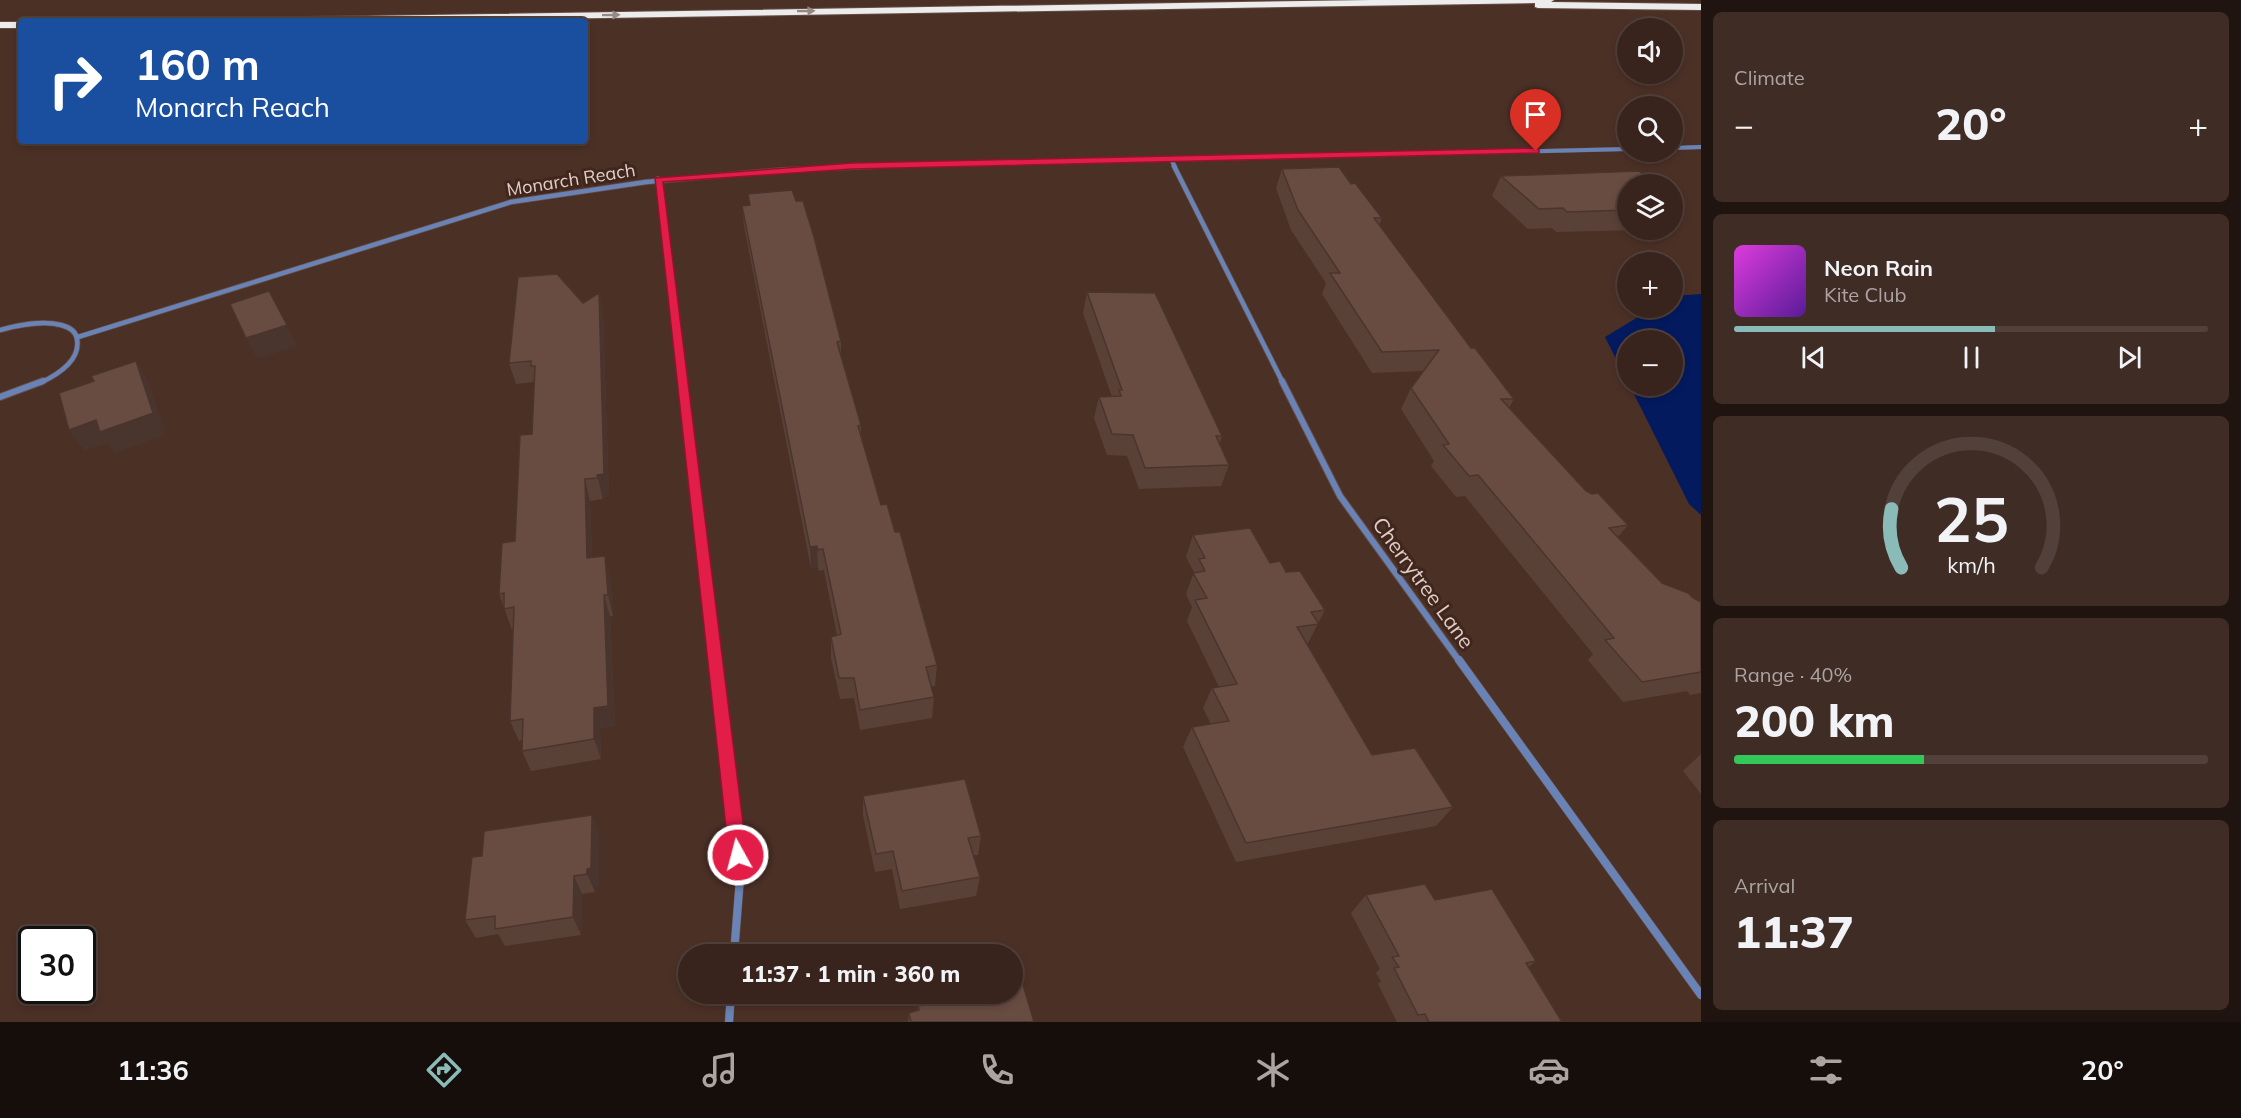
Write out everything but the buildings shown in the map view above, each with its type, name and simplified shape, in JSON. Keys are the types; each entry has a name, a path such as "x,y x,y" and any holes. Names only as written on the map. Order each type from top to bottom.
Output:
{"highway":[{"path":"410,18 1549,0"},
{"path":"1389,2 1701,7"},
{"path":"0,25 18,25"}],"street":[{"path":"1683,148 1701,147"},
{"name":"Monarch Reach","path":"78,337 511,202 582,188 658,180 852,166 1617,149"},
{"name":"Cherrytree Lane","path":"1171,159 1340,496 1701,995"},
{"path":"658,180 740,878 735,944"},
{"path":"0,330 38,323 56,324 71,328 78,337 78,348 70,361 56,374 35,386 0,397"},
{"path":"729,1022 730,1004"}],"shaded area":[{"path":"1701,294 1701,515 1689,504 1635,396 1683,396 1683,330 1617,330 1617,361 1605,337 1636,318 1683,318 1683,295"}],"route":[{"path":"738,855 658,180 852,166 1536,151"}]}
